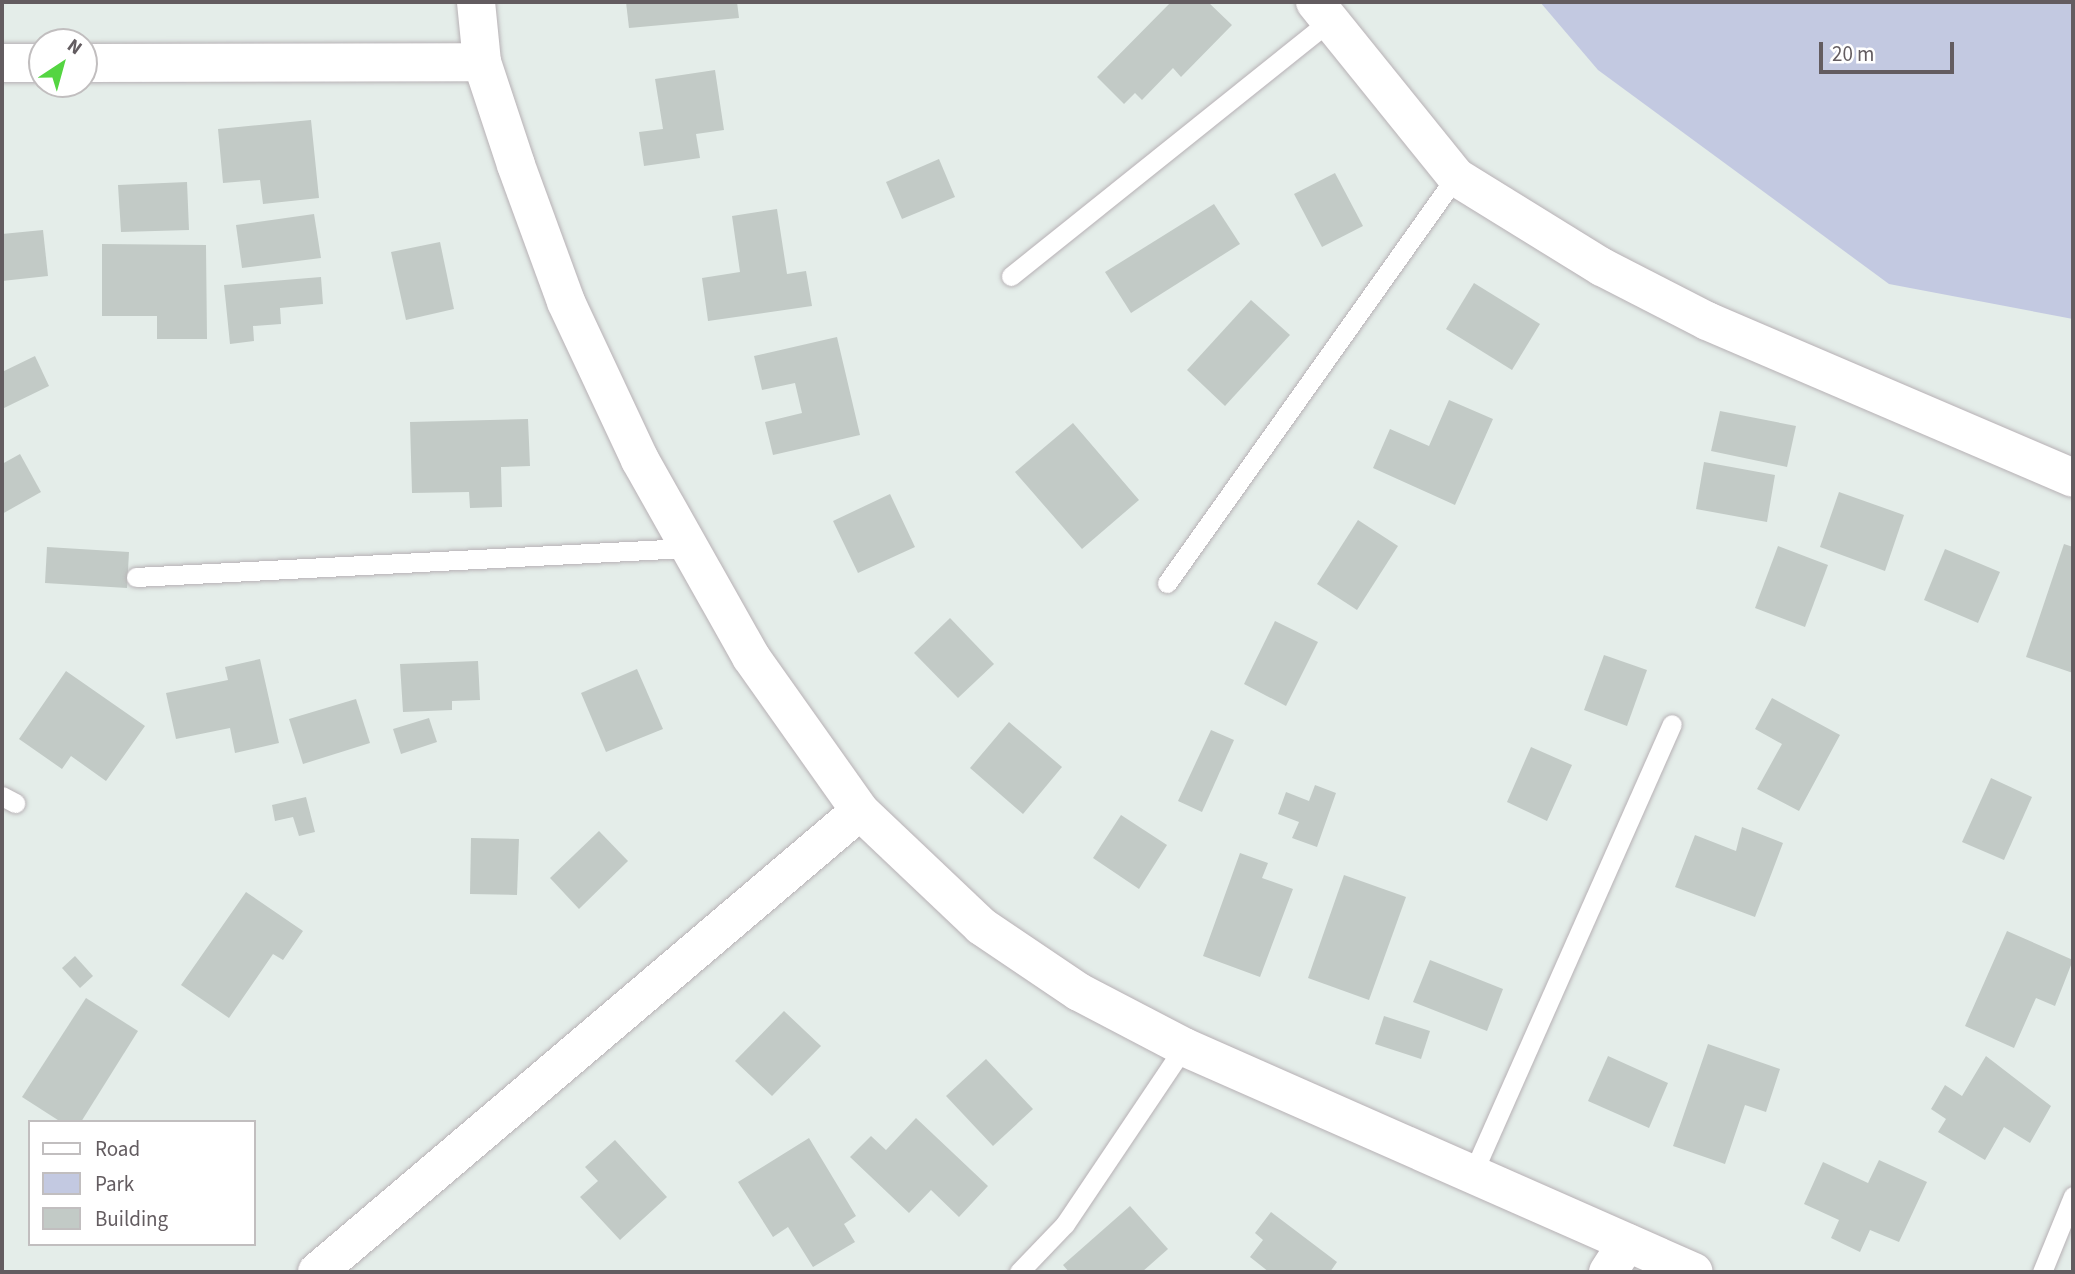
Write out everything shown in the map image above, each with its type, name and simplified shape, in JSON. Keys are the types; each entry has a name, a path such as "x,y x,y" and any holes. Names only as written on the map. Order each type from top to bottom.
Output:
{"street":[{"path":"476,2 482,62 566,302 685,548 751,657 860,811 981,926 1079,992 1184,1047 1472,1175 1618,1258 1694,1272"},
{"path":"1322,11 1456,177 1602,267 1707,321 2073,478"},
{"path":"98,63 482,62"},
{"path":"2,63 28,63"},
{"path":"317,1272 860,811"}],"lane":[{"path":"1011,276 1322,11"},
{"path":"1167,583 1456,177"},
{"path":"136,577 685,548"},
{"path":"1472,1175 1672,724"},
{"path":"1019,1272 1065,1224 1184,1047"},
{"path":"2042,1272 2073,1196"}],"green space":[{"path":"1540,2 2073,2 2073,319 1889,284 1598,70"}],"building":[{"path":"626,2 737,2 739,18 629,28"},
{"path":"1171,2 1208,2 1232,25 1181,77 1173,68 1142,100 1135,93 1124,104 1097,77"},
{"path":"715,70 724,130 696,134 700,158 644,166 639,132 663,129 655,79"},
{"path":"311,120 319,198 263,204 260,180 223,183 218,129"},
{"path":"939,159 955,197 902,219 886,182"},
{"path":"1335,173 1363,226 1322,247 1294,194"},
{"path":"187,182 189,230 121,232 118,185"},
{"path":"1214,204 1240,244 1131,313 1105,272"},
{"path":"777,209 787,274 806,271 812,306 708,321 702,278 740,272 732,216"},
{"path":"314,214 321,258 242,268 236,225"},
{"path":"43,230 48,276 2,281 2,234"},
{"path":"440,242 454,309 406,320 391,252"},
{"path":"102,244 206,245 207,339 157,339 157,316 102,316"},
{"path":"321,277 323,304 280,308 281,324 253,326 254,341 230,344 224,285"},
{"path":"1474,283 1540,324 1512,370 1446,329"},
{"path":"1251,300 1290,335 1225,406 1187,370"},
{"path":"837,337 860,435 773,455 765,422 802,413 795,383 762,390 754,356"},
{"path":"35,356 49,386 2,409 2,372"},
{"path":"1449,400 1493,419 1455,505 1373,468 1390,429 1429,446"},
{"path":"1720,411 1796,426 1787,467 1711,451"},
{"path":"528,419 530,466 501,467 502,507 470,508 469,492 412,493 410,422"},
{"path":"1073,423 1139,500 1082,549 1015,472"},
{"path":"20,454 41,492 2,514 2,464"},
{"path":"1704,462 1775,475 1767,522 1696,509"},
{"path":"1839,492 1904,515 1885,571 1820,547"},
{"path":"890,494 915,547 858,573 833,521"},
{"path":"1358,520 1398,546 1357,610 1317,584"},
{"path":"2064,544 2073,547 2073,673 2026,657"},
{"path":"1778,546 1828,565 1805,627 1755,608"},
{"path":"47,547 129,552 127,588 45,583"},
{"path":"1945,549 2000,572 1978,623 1924,600"},
{"path":"950,618 994,664 958,698 914,653"},
{"path":"1275,621 1318,642 1286,706 1244,684"},
{"path":"1604,655 1647,670 1627,726 1584,710"},
{"path":"260,659 279,743 235,753 230,728 176,739 166,693 228,680 225,667"},
{"path":"478,661 480,700 452,701 452,710 403,712 400,664"},
{"path":"637,669 663,729 606,752 581,693"},
{"path":"66,671 145,726 106,781 71,756 62,769 19,739"},
{"path":"1772,698 1840,735 1799,811 1757,789 1782,744 1755,729"},
{"path":"356,699 370,743 303,764 289,719"},
{"path":"429,718 437,742 401,754 393,729"},
{"path":"1009,722 1062,767 1023,814 970,768"},
{"path":"1211,730 1234,740 1202,812 1178,801"},
{"path":"1531,747 1572,765 1547,821 1507,802"},
{"path":"1991,778 2032,797 2004,860 1962,842"},
{"path":"1315,785 1336,793 1317,847 1292,838 1299,822 1278,814 1286,792 1309,801"},
{"path":"306,797 315,832 299,836 293,817 275,821 272,805"},
{"path":"1121,815 1167,845 1139,889 1093,858"},
{"path":"1742,827 1783,843 1755,917 1675,887 1695,835 1736,851"},
{"path":"599,831 628,861 579,909 550,878"},
{"path":"471,838 519,839 517,895 470,894"},
{"path":"1240,853 1268,863 1262,878 1293,889 1260,977 1203,956"},
{"path":"1344,875 1406,897 1369,1000 1308,978"},
{"path":"246,892 303,931 283,960 273,954 229,1018 181,985"},
{"path":"2007,931 2073,960 2055,1006 2036,998 2014,1048 1965,1026"},
{"path":"75,956 93,976 80,988 62,968"},
{"path":"1430,960 1503,989 1487,1031 1413,1002"},
{"path":"86,998 138,1031 82,1120 58,1120 22,1097"},
{"path":"784,1011 821,1046 772,1096 735,1061"},
{"path":"1384,1016 1430,1031 1421,1059 1375,1044"},
{"path":"1708,1044 1780,1069 1766,1112 1745,1105 1725,1164 1673,1146"},
{"path":"1608,1056 1668,1083 1649,1128 1588,1101"},
{"path":"1986,1056 2051,1106 2030,1143 2004,1127 1985,1160 1938,1132 1946,1119 1931,1109 1945,1085 1962,1096"},
{"path":"986,1059 1033,1109 993,1146 946,1096"},
{"path":"916,1118 988,1186 959,1217 931,1190 909,1213 850,1157 871,1136 886,1150"},
{"path":"809,1138 856,1216 844,1224 855,1242 813,1267 788,1227 773,1237 738,1182"},
{"path":"615,1140 667,1197 620,1240 580,1197 598,1181 585,1167"},
{"path":"1879,1160 1927,1182 1899,1242 1870,1230 1860,1252 1831,1238 1839,1220 1804,1204 1823,1162 1868,1183"},
{"path":"1130,1206 1168,1249 1142,1272 1069,1272 1063,1265"},
{"path":"1271,1212 1337,1262 1330,1272 1269,1272 1250,1257 1263,1240 1255,1233"}]}
